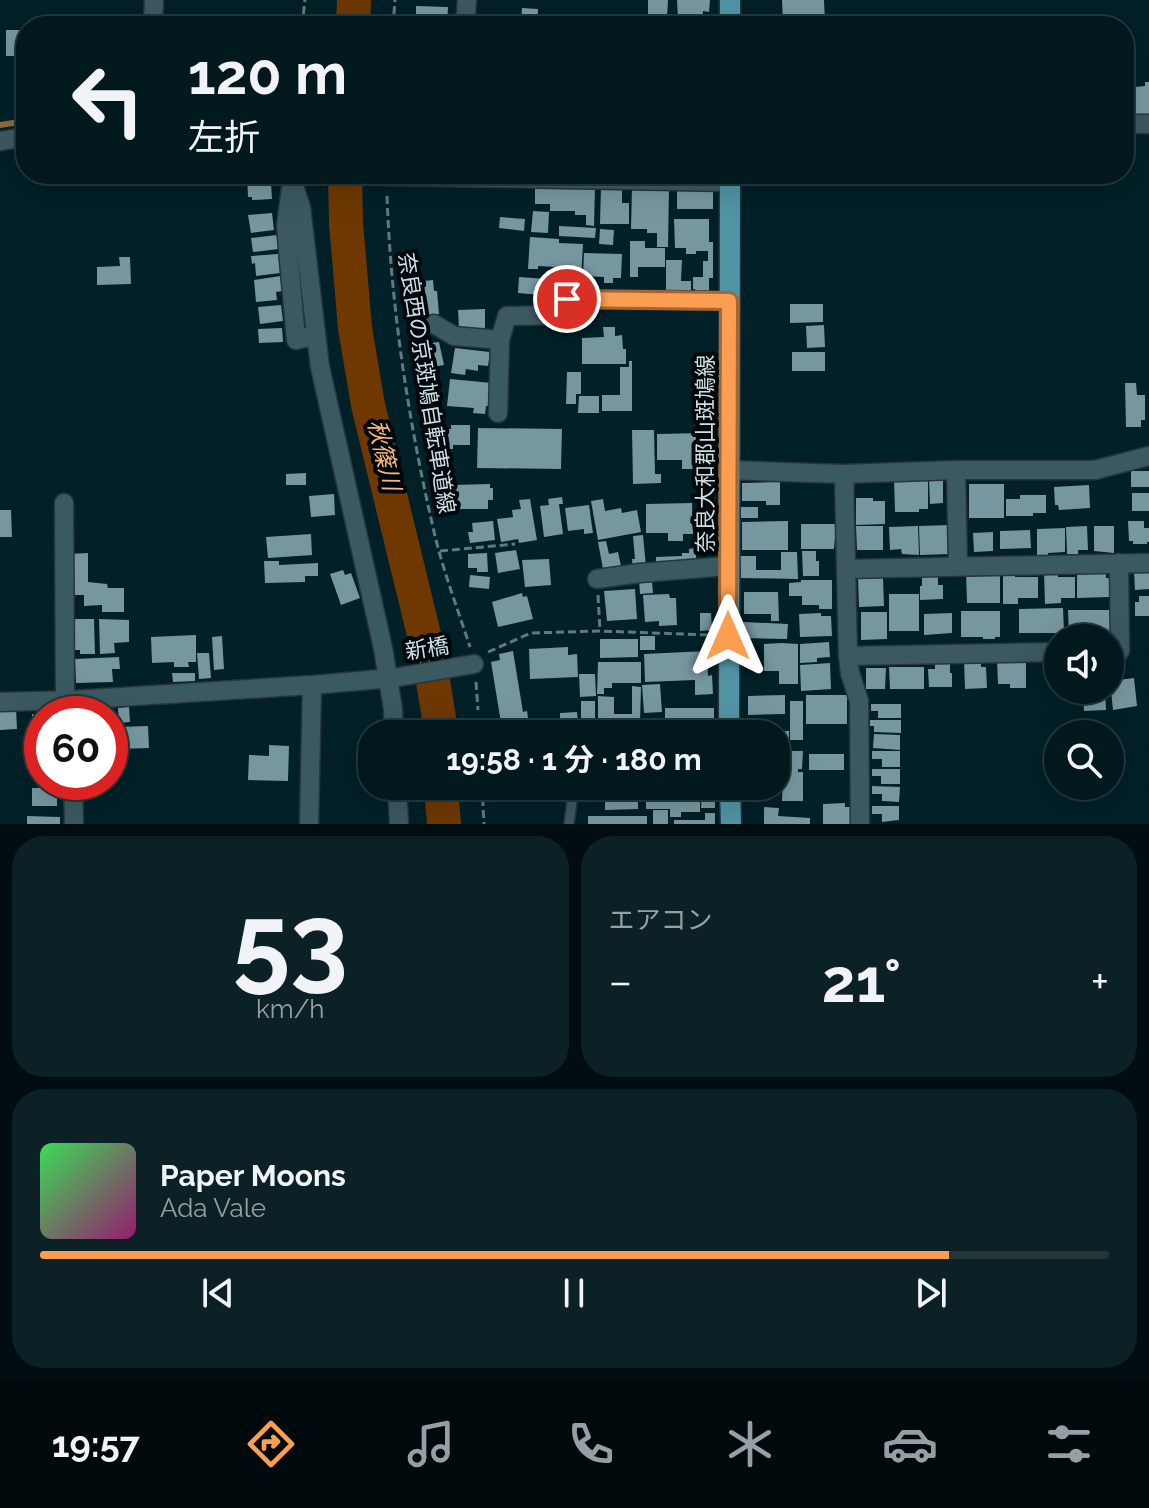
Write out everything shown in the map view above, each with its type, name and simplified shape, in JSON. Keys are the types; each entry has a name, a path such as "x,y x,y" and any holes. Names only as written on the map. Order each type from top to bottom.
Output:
{"main road":[{"name":"奈良大和郡山斑鳩線","path":"729,720 730,184"},
{"path":"730,800 731,824"}],"street":[{"path":"293,184 301,207 320,367 391,678 393,720"},
{"path":"498,413 500,340 507,316 561,315 567,299 729,301"},
{"path":"434,324 454,336 500,340"},
{"path":"728,470 844,474 1095,470 1149,456"},
{"path":"956,470 958,566"},
{"path":"844,474 848,656 859,701 860,824"},
{"path":"64,503 70,696"},
{"path":"1119,563 1120,624"},
{"path":"846,569 1149,563"},
{"path":"597,579 728,566"},
{"path":"848,656 1044,652"},
{"name":"新橋","path":"128,700 391,678 472,663"},
{"path":"309,824 312,685"},
{"name":"新橋","path":"0,702 24,703"},
{"path":"73,800 74,824"},
{"path":"398,800 399,824"}],"lane":[{"path":"569,824 572,800"}],"path":[{"name":"奈良西の京斑鳩自転車道線","path":"380,184 417,453 440,551 472,663 479,720"},
{"path":"440,551 515,544"},
{"path":"597,579 600,631"},
{"path":"472,663 531,633 600,631 728,636"},
{"path":"483,800 484,824"}],"building":[{"path":"648,0 668,0 667,16 648,16"},
{"path":"677,0 710,0 709,12 703,11 703,16 678,16"},
{"path":"782,0 824,0 825,16 783,16"},
{"path":"416,6 448,7 448,16 416,16"},
{"path":"522,8 538,9 538,16 522,16"},
{"path":"6,30 16,30 16,56 6,56"},
{"path":"1145,82 1149,82 1149,114 1134,115 1134,83 1135,87 1145,86"},
{"path":"247,184 271,184 272,199 252,200 248,197"},
{"path":"563,186 595,187 594,226 586,225 586,215 575,215 575,211 550,211 550,204 535,204 535,189 563,189"},
{"path":"601,186 622,186 622,203 629,203 629,224 600,224"},
{"path":"632,187 669,188 668,247 657,247 657,233 647,233 647,229 631,229"},
{"path":"677,189 713,190 713,209 677,209"},
{"path":"533,211 549,212 548,233 531,232"},
{"path":"272,213 274,230 251,233 248,215"},
{"path":"500,217 525,219 524,231 499,228"},
{"path":"674,219 709,219 709,242 713,242 713,278 709,278 709,293 695,293 693,289 693,277 703,277 703,261 708,261 708,251 686,254 686,248 675,248"},
{"path":"559,226 596,228 595,238 559,236"},
{"path":"600,229 614,230 613,245 599,244"},
{"path":"277,235 279,249 253,252 251,238"},
{"path":"530,237 583,244 581,281 573,280 573,268 538,266 538,269 528,269"},
{"path":"630,241 645,241 645,248 665,248 665,267 638,267 638,277 630,277"},
{"path":"584,253 622,254 621,278 613,278 613,283 604,283 604,277 583,276"},
{"path":"278,254 280,273 256,276 251,256"},
{"path":"119,257 130,257 131,284 97,285 97,267 120,266"},
{"path":"666,260 682,260 681,281 691,281 691,293 666,293"},
{"path":"281,276 283,291 276,292 277,300 256,302 254,280"},
{"path":"519,277 563,280 562,297 518,293"},
{"path":"433,280 439,314 413,316 411,292 415,292 414,282"},
{"path":"790,304 823,304 823,322 790,323"},
{"path":"281,305 283,321 260,324 258,307"},
{"path":"485,309 485,329 459,329 458,310"},
{"path":"824,325 825,347 807,348 806,326"},
{"path":"603,327 615,327 615,336 622,335 626,364 582,364 582,338 604,337"},
{"path":"282,328 283,342 259,343 258,329"},
{"path":"430,339 431,343 439,342 444,365 421,369 417,345"},
{"path":"455,348 490,352 488,366 478,365 478,371 466,369 465,375 451,373"},
{"path":"792,352 825,352 825,371 792,371"},
{"path":"629,361 632,361 632,411 602,411 602,395 620,395 620,367 629,367"},
{"path":"567,372 581,372 581,394 576,394 576,404 566,404"},
{"path":"450,379 492,383 485,414 473,413 474,408 447,406"},
{"path":"1125,383 1136,383 1137,395 1145,395 1145,420 1141,420 1141,427 1126,427"},
{"path":"579,396 599,396 599,413 578,413"},
{"path":"451,425 470,425 470,445 453,445 453,449 444,449 444,429 451,429"},
{"path":"478,428 562,429 561,469 477,468"},
{"path":"632,430 654,430 655,474 661,474 661,483 633,484"},
{"path":"704,433 701,469 682,469 682,460 657,460 657,434"},
{"path":"1131,471 1149,471 1149,487 1131,487"},
{"path":"306,473 306,485 286,485 286,474"},
{"path":"943,479 943,503 930,504 929,480"},
{"path":"894,480 928,480 928,509 895,512"},
{"path":"780,482 780,505 766,505 766,501 742,501 742,483"},
{"path":"490,484 493,500 488,500 488,509 451,509 451,485"},
{"path":"969,484 1004,484 1004,518 969,518"},
{"path":"1089,485 1090,508 1059,510 1055,505 1054,487"},
{"path":"1132,493 1149,493 1149,511 1132,511"},
{"path":"334,494 335,515 311,517 309,496"},
{"path":"1020,495 1046,495 1046,513 1006,516 1006,499 1020,499"},
{"path":"562,497 563,504 559,504 563,534 544,537 540,506 549,505 548,499"},
{"path":"856,498 885,501 885,524 856,525"},
{"path":"530,499 537,540 501,542 497,519 513,517 512,510 521,509 519,500"},
{"path":"603,499 605,511 621,508 622,513 637,510 641,532 598,540 591,501"},
{"path":"692,503 693,534 683,534 683,541 668,541 668,533 646,533 646,504"},
{"path":"589,505 593,533 584,534 584,529 568,531 565,508"},
{"path":"741,507 758,507 758,518 741,518"},
{"path":"0,510 11,510 12,537 0,537"},
{"path":"493,521 495,540 470,543 468,532 473,532 472,523"},
{"path":"788,521 788,550 742,550 742,522"},
{"path":"1128,521 1144,521 1144,528 1149,528 1147,544 1129,541"},
{"path":"801,524 836,524 834,549 801,549"},
{"path":"950,525 951,554 920,555 919,526"},
{"path":"856,526 883,526 883,550 857,550"},
{"path":"918,526 919,555 902,554 901,549 890,550 889,527"},
{"path":"1087,526 1088,550 1067,554 1066,527"},
{"path":"1094,526 1114,526 1114,553 1094,551"},
{"path":"1065,528 1065,552 1037,556 1037,529"},
{"path":"1030,530 1031,548 1000,549 1000,531"},
{"path":"993,532 993,551 974,552 973,533"},
{"path":"311,534 312,555 268,558 266,537"},
{"path":"643,535 646,567 633,569 633,536"},
{"path":"606,541 609,554 618,552 621,566 603,569 598,542"},
{"path":"696,548 696,563 656,565 656,557 682,556 682,553 689,553 689,549"},
{"path":"516,550 520,569 498,573 495,553"},
{"path":"802,551 816,551 819,576 803,576"},
{"path":"781,552 797,552 798,579 741,578 740,556 756,556 756,570 781,570"},
{"path":"88,553 88,582 107,584 108,588 124,588 124,612 102,612 102,605 84,606 84,595 69,595 69,554"},
{"path":"487,553 488,572 468,568 468,554"},
{"path":"549,559 551,585 525,587 522,560"},
{"path":"264,561 279,561 279,565 318,563 318,576 305,576 305,582 265,583"},
{"path":"343,570 345,575 351,573 360,598 341,605 330,574"},
{"path":"1077,570 1106,570 1109,597 1077,598"},
{"path":"1003,571 1015,572 1015,577 1038,577 1038,598 1018,598 1018,604 1003,604"},
{"path":"1134,571 1149,571 1149,589 1135,590"},
{"path":"966,572 1000,572 1000,603 967,603"},
{"path":"1044,572 1058,572 1058,577 1075,577 1075,598 1061,598 1061,603 1045,604"},
{"path":"922,574 938,574 938,585 943,585 943,599 920,600"},
{"path":"470,575 490,577 489,589 469,587"},
{"path":"665,576 666,581 652,582 653,593 640,594 639,580"},
{"path":"858,578 883,578 884,606 859,607"},
{"path":"832,580 832,609 802,605 802,596 789,596 789,583"},
{"path":"635,589 637,619 607,621 604,591"},
{"path":"744,592 778,592 779,621 771,621 771,614 744,614"},
{"path":"522,593 523,597 527,596 533,619 498,627 492,602"},
{"path":"669,594 670,598 676,598 677,625 659,626 659,621 645,622 643,595"},
{"path":"889,594 919,594 919,631 889,631"},
{"path":"1139,596 1149,596 1149,616 1135,616 1135,602 1139,602"},
{"path":"1063,608 1064,624 1044,624 1044,633 1019,633 1019,609"},
{"path":"1068,610 1111,610 1111,624 1069,624"},
{"path":"961,611 1000,611 1000,637 961,637"},
{"path":"861,612 887,612 887,639 861,640"},
{"path":"700,613 711,613 712,630 700,631"},
{"path":"821,613 821,616 831,616 832,636 800,637 799,614"},
{"path":"952,613 952,633 924,635 924,614"},
{"path":"68,619 94,619 95,654 68,650"},
{"path":"99,619 129,620 129,642 114,643 115,653 100,654"},
{"path":"744,622 788,624 787,639 743,638"},
{"path":"196,635 196,662 188,662 189,667 174,667 174,662 152,663 151,637"},
{"path":"222,636 224,669 214,670 212,637"},
{"path":"640,636 655,636 655,650 640,650"},
{"path":"600,639 638,639 638,657 600,658"},
{"path":"829,642 830,657 800,663 800,644"},
{"path":"764,644 798,644 798,684 779,684 779,671 764,671"},
{"path":"568,647 568,655 577,654 578,677 530,679 529,649"},
{"path":"513,651 523,712 527,711 528,718 501,720 491,662 500,660 499,654"},
{"path":"707,651 708,676 712,675 713,694 695,695 695,680 645,682 644,654"},
{"path":"197,653 209,653 211,678 199,679"},
{"path":"119,657 120,669 112,669 113,682 76,683 75,659"},
{"path":"1026,658 1026,688 998,684 997,659"},
{"path":"964,660 981,660 981,667 986,667 987,688 965,689"},
{"path":"598,662 641,662 641,683 612,683 612,688 604,688 604,694 597,694"},
{"path":"935,662 950,662 952,687 929,687 928,669 935,669"},
{"path":"830,663 831,689 801,691 800,665"},
{"path":"889,667 924,667 924,689 890,689"},
{"path":"866,668 886,668 885,689 866,689"},
{"path":"172,673 195,673 195,681 173,682"},
{"path":"579,674 595,674 596,696 580,697"},
{"path":"1134,678 1137,706 1113,710 1112,704 1124,704 1124,679"},
{"path":"660,684 662,712 644,713 642,685"},
{"path":"632,686 641,687 640,720 598,720 598,696 614,697 614,714 632,714"},
{"path":"785,695 785,714 748,715 748,696"},
{"path":"806,695 847,695 847,724 806,724"},
{"path":"581,701 595,701 595,720 581,720"},
{"path":"790,701 803,701 803,740 790,740"},
{"path":"871,704 901,704 901,718 878,718 878,711 871,711"},
{"path":"1084,704 1106,704 1106,710 1084,711"},
{"path":"0,708 16,708 17,729 0,730"},
{"path":"665,708 714,708 714,720 665,720"},
{"path":"577,712 578,720 560,720 560,713"},
{"path":"870,720 901,720 901,733 874,732"},
{"path":"148,726 149,748 128,749 128,727"},
{"path":"874,734 900,735 900,750 873,748"},
{"path":"269,745 289,746 288,781 248,780 249,755 269,756"},
{"path":"790,751 803,751 802,769 798,772 803,772 803,801 782,801 790,800"},
{"path":"872,751 900,751 900,767 882,767 882,759 872,759"},
{"path":"809,754 844,754 844,770 809,770"},
{"path":"872,769 900,769 900,784 881,784 881,776 872,776"},
{"path":"872,786 900,787 899,802 882,801 882,794 872,794"},
{"path":"32,800 57,800 57,806 32,806"},
{"path":"605,800 638,800 638,809 605,810"},
{"path":"646,800 700,801 700,812 681,812 681,817 670,817 670,809 646,809"},
{"path":"701,800 715,800 715,808 701,808"},
{"path":"845,803 845,807 852,807 852,824 823,824 823,804"},
{"path":"872,806 899,806 899,820 882,822 882,814 872,814"},
{"path":"764,807 779,808 778,816 810,818 810,824 764,824"},
{"path":"653,810 668,810 668,824 653,824"},
{"path":"705,813 715,813 715,824 674,824 674,820 705,820"},
{"path":"27,816 60,817 60,824 27,824"},
{"path":"588,816 647,816 647,824 588,824"}],"waterway":[{"name":"秋篠川","path":"353,16 354,0"},
{"path":"0,125 16,123"},
{"name":"秋篠川","path":"345,184 355,328 368,405 428,651 439,720"},
{"name":"秋篠川","path":"442,800 444,824"}],"route":[{"path":"567,299 729,301 728,636"}]}
